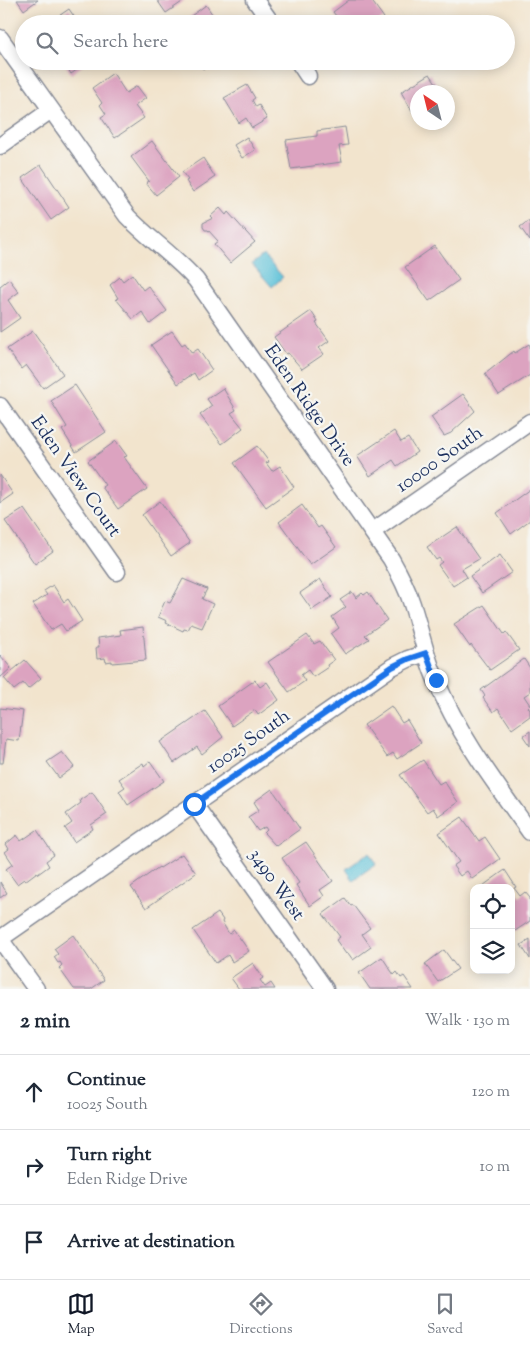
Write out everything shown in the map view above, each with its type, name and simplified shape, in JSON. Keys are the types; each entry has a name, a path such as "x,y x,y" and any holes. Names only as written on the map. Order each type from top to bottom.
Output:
{"street":[{"path":"255,0 266,15"},
{"name":"Eden Ridge Drive","path":"0,38 15,59"},
{"name":"Eden Ridge Drive","path":"23,70 127,216 140,230 182,264 196,280 373,531 403,580 412,603 426,653 445,701 462,734 530,832"},
{"path":"304,70 308,76"},
{"path":"0,146 51,110"},
{"name":"Eden View Court","path":"0,406 117,572"},
{"name":"10000 South","path":"373,531 530,422"},
{"name":"10025 South","path":"0,939 392,667 426,653"},
{"name":"3490 West","path":"194,804 325,989"},
{"path":"0,939 36,989"}],"water":[{"path":"263,255 283,277 272,287 252,264"},
{"path":"369,853 376,864 353,880 346,869"}],"building":[{"path":"17,0 38,0 24,10"},
{"path":"157,0 185,0 166,13"},
{"path":"349,0 371,0 382,15 335,15 333,12"},
{"path":"206,5 213,15 192,15"},
{"path":"69,9 73,15 60,15"},
{"path":"69,70 77,70 71,74"},
{"path":"113,73 126,93 137,86 146,98 135,106 144,118 115,138 101,117 106,114 100,105 102,103 92,88"},
{"path":"430,74 437,85 412,85"},
{"path":"247,85 255,98 252,100 256,107 259,105 267,119 252,128 246,118 239,123 224,98"},
{"path":"410,86 410,107 401,92"},
{"path":"345,127 348,145 339,146 342,162 291,169 286,140 317,136 317,131"},
{"path":"247,137 255,150 242,158 234,145"},
{"path":"152,141 179,177 156,195 146,183 149,181 131,157"},
{"path":"203,158 215,177 193,192 182,172"},
{"path":"41,165 69,207 51,220 22,178"},
{"path":"220,208 226,215 228,212 255,242 230,263 214,244 218,241 203,227 203,223 213,218 211,216"},
{"path":"528,221 530,224 530,241 520,227"},
{"path":"435,246 459,280 429,301 405,267"},
{"path":"132,274 143,290 148,286 167,311 150,324 142,312 133,319 116,299 118,298 110,285 120,277 123,281"},
{"path":"9,279 19,292 8,300 20,318 0,332 0,286"},
{"path":"311,311 318,322 316,323 329,341 319,348 324,354 302,369 288,353 286,354 274,337"},
{"path":"33,331 63,374 43,388 26,365 21,369 7,349"},
{"path":"172,331 182,345 185,343 192,353 198,349 212,370 198,380 194,373 178,384 151,345"},
{"path":"529,344 530,375 499,395 485,374 514,351 515,353"},
{"path":"75,385 106,432 76,452 62,430 67,427 51,401"},
{"path":"223,388 236,410 231,413 243,428 222,444 200,415 212,406 207,399"},
{"path":"463,394 475,411 451,433 444,436 431,417"},
{"path":"394,431 401,442 408,438 417,452 397,466 393,460 370,476 357,456"},
{"path":"116,441 127,456 124,457 147,489 118,509 102,487 105,485 88,461"},
{"path":"257,446 269,462 266,463 272,471 280,466 294,487 266,507 234,463"},
{"path":"0,475 13,494 0,503"},
{"path":"530,489 530,520 511,534 497,513"},
{"path":"160,501 190,543 171,556 142,515"},
{"path":"302,505 318,528 321,526 336,547 310,565 279,522"},
{"path":"24,509 53,551 35,564 5,521"},
{"path":"457,527 479,559 462,569 467,577 453,586 438,565 442,562 439,558 436,560 427,547"},
{"path":"500,555 512,572 482,593 470,576"},
{"path":"183,579 207,589 202,599 213,604 202,628 191,624 188,630 184,629 183,631 158,617 165,601 170,603"},
{"path":"320,579 332,597 312,610 300,593"},
{"path":"53,585 64,602 68,599 82,621 66,631 61,624 51,630 33,604 47,595 44,591"},
{"path":"352,592 356,598 362,593 364,595 368,592 387,620 365,635 369,639 345,654 331,634 339,628 332,617 346,607 340,600"},
{"path":"484,605 504,634 506,632 519,650 490,670 471,645 470,647 454,624"},
{"path":"143,627 146,660 112,663 112,661 106,662 105,658 97,659 96,647 99,647 98,638 121,635 120,630"},
{"path":"307,635 314,644 320,641 334,660 327,665 328,667 313,677 308,670 301,675 305,681 289,692 268,662"},
{"path":"0,655 11,668 0,678"},
{"path":"524,659 530,668 530,692 524,696 530,705 528,707 530,716 512,729 498,708 493,712 483,698 485,696 481,690"},
{"path":"25,660 41,678 28,689 23,683 14,690 4,678"},
{"path":"255,680 260,687 267,682 279,700 258,715 255,710 232,726 218,706"},
{"path":"391,706 402,723 407,720 421,743 397,759 393,753 387,757 364,725"},
{"path":"0,708 23,711 19,741 6,739 3,763 0,763"},
{"path":"205,711 223,737 202,754 197,747 174,763 160,742"},
{"path":"530,731 530,746 523,736"},
{"path":"62,752 74,767 59,778 47,762"},
{"path":"423,760 439,784 444,781 458,802 438,816 433,808 427,812 400,775"},
{"path":"150,761 164,781 128,805 119,791 125,787 119,779 143,763 144,766"},
{"path":"272,789 300,829 276,846 264,833 267,830 265,827 258,831 248,817 259,810 254,802"},
{"path":"92,792 107,814 91,825 93,829 74,842 65,828 72,823 66,814 81,803 80,800"},
{"path":"462,817 479,841 485,837 500,859 472,879 467,871 460,876 453,866 459,862 439,833"},
{"path":"37,830 54,855 46,861 49,866 38,874 37,872 25,881 24,879 17,884 6,869 13,864 5,852 9,849 6,844 17,835 21,841"},
{"path":"306,842 333,881 320,890 324,896 310,906 296,885 299,883 282,858"},
{"path":"182,854 196,873 146,908 131,887 159,867"},
{"path":"505,870 514,884 486,884"},
{"path":"0,882 7,893 0,898"},
{"path":"515,889 520,896 525,892 530,898 530,921 515,931"},
{"path":"345,898 351,906 353,905 370,928 362,934 371,947 353,960 336,940 340,937 323,914"},
{"path":"218,913 229,934 234,930 249,951 232,962 228,955 216,963 193,930"},
{"path":"73,935 104,980 91,989 74,989 59,968 62,965 54,957 58,954 54,949"},
{"path":"530,939 530,959 521,945"},
{"path":"444,950 458,969 438,982 425,964"},
{"path":"382,957 394,975 397,972 401,978 404,976 413,989 370,989 359,973"},
{"path":"253,963 263,978 260,980 265,987 271,983 275,989 239,989 231,978"}],"route":[{"path":"194,804 392,667 426,653 436,680"}]}
